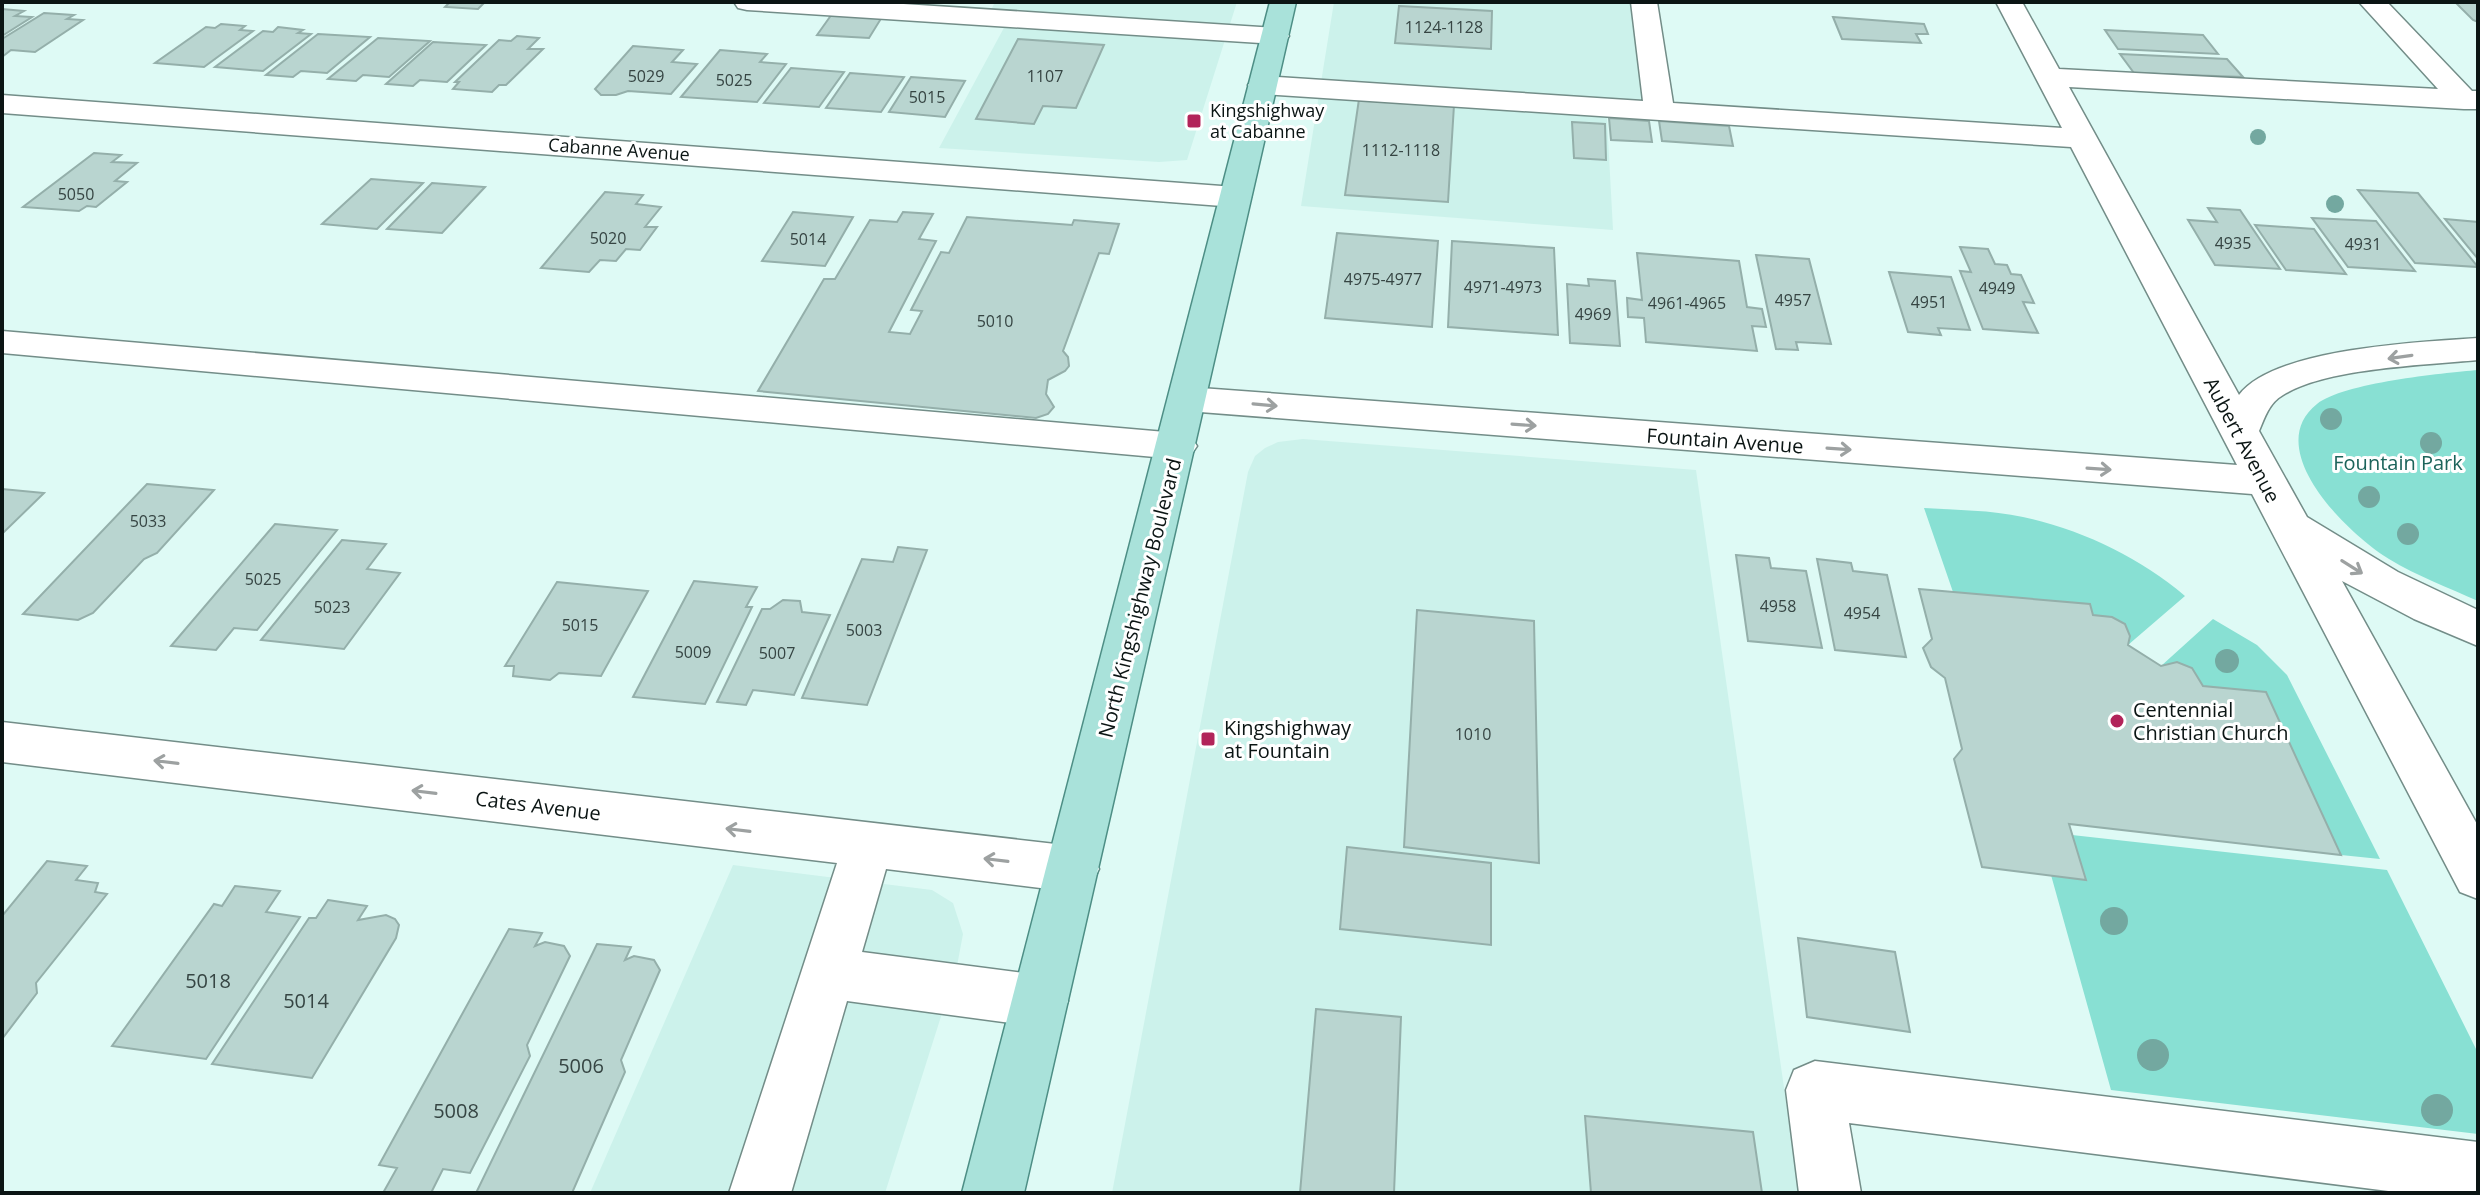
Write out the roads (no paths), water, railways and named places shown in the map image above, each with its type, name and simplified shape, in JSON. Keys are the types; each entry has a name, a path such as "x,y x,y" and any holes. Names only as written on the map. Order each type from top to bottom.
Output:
{"main road":[{"name":"North Kingshighway Boulevard","path":"993,1193 1279,19"}],"street":[{"path":"747,2 1279,19"},
{"path":"1644,2 1659,111"},
{"name":"Aubert Avenue","path":"2009,2 2478,876"},
{"path":"2372,2 2471,100"},
{"path":"2050,77 2471,100"},
{"path":"1263,85 2083,139"},
{"name":"Cabanne Avenue","path":"2,104 1235,197"},
{"path":"2,342 1177,446"},
{"path":"2239,433 2250,406 2269,387 2297,374 2429,353 2478,349"},
{"name":"Fountain Avenue","path":"1187,399 2264,481"},
{"path":"2288,524 2358,571 2421,606 2478,629"},
{"name":"Cates Avenue","path":"2,742 1073,869"},
{"path":"760,1193 868,845"},
{"path":"828,973 1040,1001"},
{"path":"1830,1193 1815,1090 2478,1172"}],"place":[{"name":"Kingshighway at Cabanne","path":"1194,121"},
{"name":"Centennial Christian Church","path":"2117,721"},
{"name":"Kingshighway at Fountain","path":"1208,739"}],"park label":[{"name":"Fountain Park","path":"2398,463"}]}
